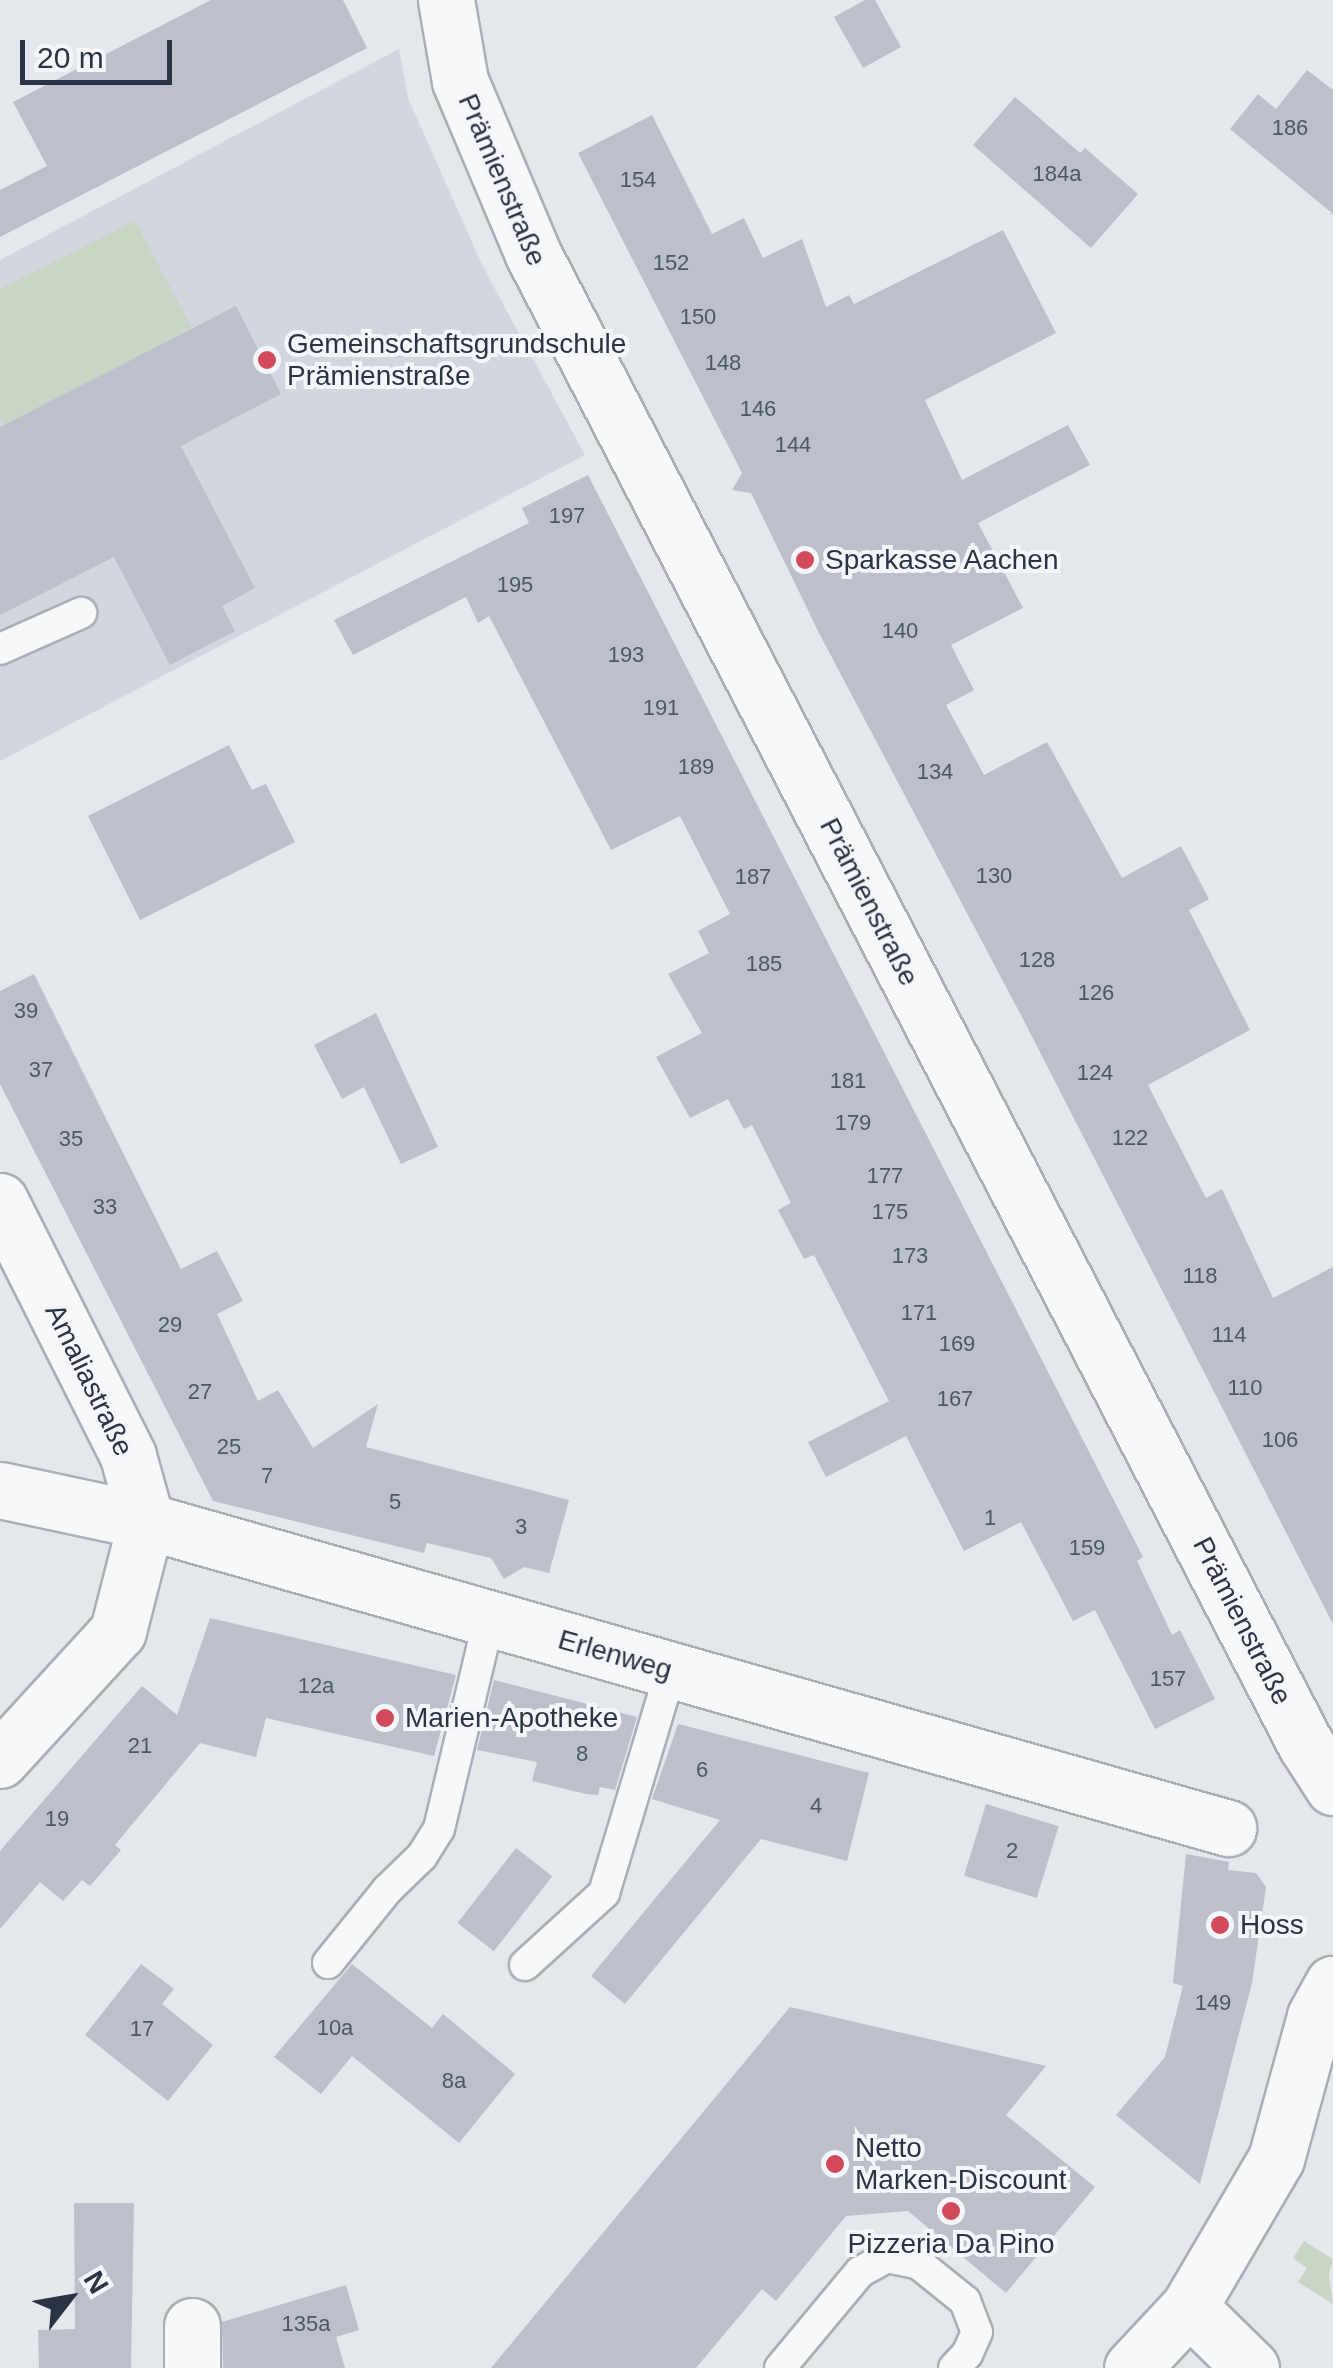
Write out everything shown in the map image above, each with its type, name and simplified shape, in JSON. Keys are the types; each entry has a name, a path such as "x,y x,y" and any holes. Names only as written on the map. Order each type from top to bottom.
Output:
{"street":[{"name":"Prämienstraße","path":"446,0 460,82 533,254 1306,1745 1333,1788"},
{"name":"Amaliastraße","path":"0,1200 128,1456 146,1522 118,1631 0,1760"},
{"name":"Erlenweg","path":"0,1490 146,1522 1228,1828"},
{"path":"1132,2368 1190,2308 1276,2159 1315,2016 1333,1984"},
{"path":"1190,2308 1251,2368"}],"lane":[{"path":"0,649 81,613"},
{"path":"328,1963 388,1889 422,1856 439,1829 490,1619"},
{"path":"524,1965 604,1893 670,1670"},
{"path":"780,2368 860,2272 887,2257 919,2264 965,2301 977,2332 967,2354 954,2368"}],"shaded area":[{"name":"Gemeinschaftsgrundschule Prämienstraße","path":"399,49 408,98 482,265 585,455 0,761 0,260"}],"green space":[{"path":"135,221 192,328 4,425 0,416 0,289"},
{"path":"1304,2241 1333,2259 1329,2274 1333,2304 1298,2282 1307,2268 1293,2258"}],"building":[{"path":"211,0 343,0 367,48 0,237 0,190 47,166 13,102"},
{"path":"865,0 875,0 901,47 863,68 834,17"},
{"path":"1307,70 1333,90 1333,214 1230,129 1258,94 1276,109"},
{"path":"1015,97 1080,153 1085,148 1138,194 1091,248 973,145"},
{"path":"652,115 712,234 744,218 763,258 802,239 826,307 849,295 854,304 1003,230 1056,333 925,400 962,480 1068,425 1090,465 978,523 1023,608 951,645 974,690 946,705 984,775 1047,742 1122,878 1181,846 1209,899 1189,910 1250,1030 1148,1085 1206,1198 1222,1189 1273,1298 1333,1267 1333,1624 1024,1021 819,633 751,493 732,490 742,473 578,153"},
{"path":"236,306 281,394 181,446 255,588 222,606 235,631 170,665 114,557 0,615 0,427"},
{"path":"588,475 1143,1557 1137,1561 1172,1635 1180,1630 1215,1699 1155,1729 1095,1610 1073,1621 1021,1522 964,1551 906,1436 826,1477 808,1442 889,1401 814,1255 804,1259 778,1210 791,1203 752,1125 744,1129 728,1099 690,1118 656,1057 702,1033 668,974 709,953 698,931 730,914 680,816 611,850 489,616 478,623 466,597 353,655 334,620 529,523 522,508"},
{"path":"229,745 252,790 266,784 295,842 140,920 88,816"},
{"path":"34,974 181,1269 217,1251 243,1301 217,1314 258,1401 278,1390 313,1448 378,1404 366,1447 569,1500 549,1573 524,1567 504,1579 491,1558 427,1543 424,1553 213,1501 0,1084 0,991"},
{"path":"376,1013 438,1147 401,1164 364,1087 342,1099 314,1045"},
{"path":"210,1618 456,1675 434,1756 266,1718 256,1757 200,1743 115,1845 121,1850 90,1886 82,1880 63,1901 40,1882 0,1929 0,1851 142,1686 177,1715"},
{"path":"494,1680 637,1717 615,1790 600,1787 598,1795 586,1794 532,1781 537,1762 477,1750"},
{"path":"678,1724 869,1773 847,1861 761,1839 625,2004 591,1976 720,1820 652,1799"},
{"path":"986,1804 1059,1826 1037,1898 964,1876"},
{"path":"516,1848 552,1876 494,1951 458,1923"},
{"path":"1186,1854 1229,1862 1228,1870 1256,1873 1266,1887 1252,1983 1200,2184 1116,2115 1165,2057 1183,1986 1173,1983"},
{"path":"141,1964 174,1989 162,2004 213,2045 168,2101 85,2035"},
{"path":"352,1964 432,2028 443,2014 515,2074 459,2143 352,2056 321,2094 274,2057"},
{"name":"Netto Marken-Discount","path":"790,2007 1046,2066 1006,2115 1095,2187 1006,2293 908,2211 846,2216 776,2301 762,2289 696,2368 491,2368"},
{"path":"74,2203 134,2203 131,2368 39,2368 38,2330 75,2329"},
{"path":"346,2285 359,2330 336,2337 345,2368 223,2368 222,2322"}],"place":[{"name":"Gemeinschaftsgrundschule Prämienstraße","path":"267,360"},
{"name":"Sparkasse Aachen","path":"805,560"},
{"name":"Marien-Apotheke","path":"385,1718"},
{"name":"Hoss","path":"1220,1925"},
{"name":"Netto Marken-Discount","path":"835,2164"},
{"name":"Pizzeria Da Pino","path":"951,2211"}]}
